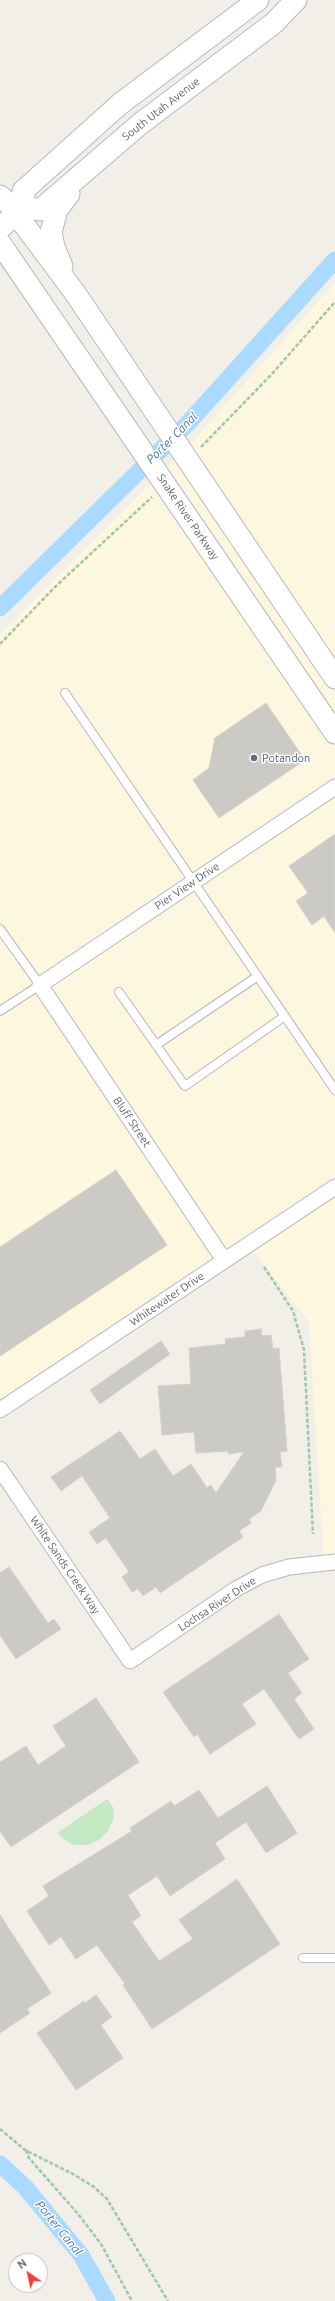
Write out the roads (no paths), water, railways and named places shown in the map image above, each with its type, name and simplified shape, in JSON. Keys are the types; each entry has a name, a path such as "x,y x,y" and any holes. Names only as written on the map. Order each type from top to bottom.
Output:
{"street":[{"path":"13,216 23,191 120,104 258,0"},
{"name":"South Utah Avenue","path":"13,216 40,210 140,124 274,23 296,0"},
{"path":"75,293 54,247 51,232 57,210 87,171"},
{"path":"0,196 13,216 75,293 165,425 189,452 335,678"},
{"name":"Snake River Parkway","path":"0,243 142,448 157,485 335,733"},
{"name":"Pier View Drive","path":"40,985 335,787"},
{"name":"Bluff Street","path":"40,985 224,1260"},
{"name":"Whitewater Drive","path":"0,1410 335,1187"},
{"name":"White Sands Creek Way","path":"0,1469 130,1661"},
{"name":"Lochsa River Drive","path":"130,1661 236,1589 262,1575 289,1567 335,1562"}],"lane":[{"path":"64,693 335,1090"},
{"path":"0,928 40,985 0,1011"},
{"path":"156,1045 258,976"},
{"path":"119,992 185,1086 285,1016"},
{"path":"303,1958 335,1958"}],"waterway":[{"name":"Porter Canal","path":"0,608 189,422 335,260"},
{"name":"Porter Canal","path":"0,2164 25,2187 81,2255 107,2301"}],"place":[{"name":"Potandon","path":"254,758"}]}
